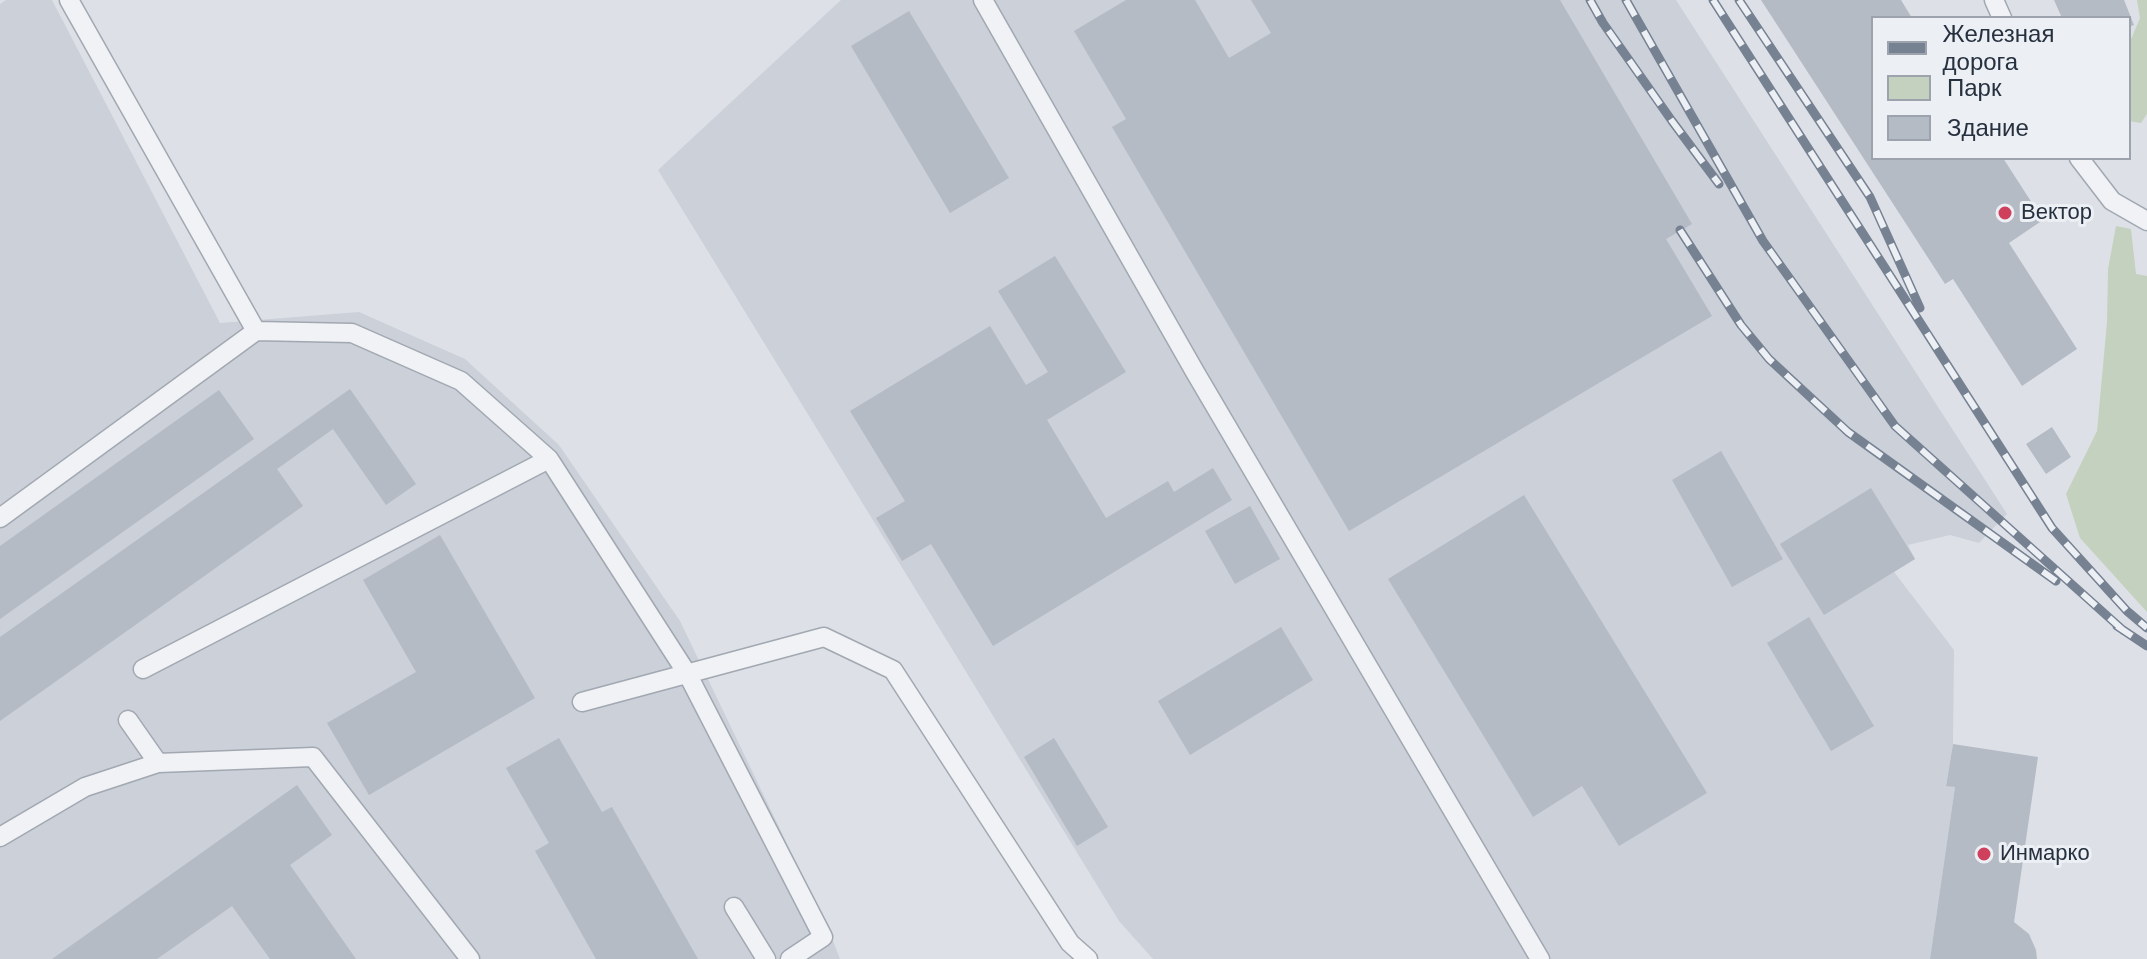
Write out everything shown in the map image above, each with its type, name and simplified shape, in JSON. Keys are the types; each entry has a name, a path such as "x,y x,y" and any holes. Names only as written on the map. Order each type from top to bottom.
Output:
{"lane":[{"path":"69,0 256,331"},
{"path":"983,0 1195,372 1540,959"},
{"path":"2081,160 2112,201 2147,221"},
{"path":"0,518 256,331 352,333 461,381 549,459 688,675 823,937 790,959"},
{"path":"143,669 549,459"},
{"path":"582,702 824,637 893,670 1070,943 1088,959"},
{"path":"128,720 158,763"},
{"path":"0,837 85,787 158,763 313,757 470,959"},
{"path":"734,907 766,959"}],"shaded area":[{"path":"6,0 52,0 220,323 359,312 465,359 559,445 680,621 840,959 0,959 0,4"},
{"path":"841,0 1676,0 2007,514 1979,543 1950,535 1908,545 1915,559 1894,572 1954,650 1953,744 1946,785 1955,787 1930,959 1153,959 1119,921 658,170"}],"green space":[{"path":"2137,0 2147,0 2147,114 2141,123 2131,121 2131,39 2140,18"},
{"path":"2116,226 2131,229 2136,274 2147,276 2147,612 2080,538 2066,494 2097,431 2107,322 2108,269"}],"building":[{"path":"1126,0 1195,0 1229,58 1271,33 1251,0 1560,0 1692,224 1666,239 1712,316 1349,531 1112,127 1126,119 1074,31"},
{"path":"1761,0 1901,0 1911,16 1871,16 1871,160 2004,160 2043,220 2009,243 2077,349 2022,386 1953,279 1945,284"},
{"path":"2054,0 2124,0 2130,16 2061,16"},
{"path":"909,11 1009,178 950,213 851,46"},
{"path":"1055,256 1126,372 1047,420 1106,518 1168,481 1174,492 1213,468 1232,500 993,646 931,544 902,561 876,518 905,501 850,411 990,326 1026,385 1048,372 998,291"},
{"path":"350,389 416,484 386,505 333,429 277,469 303,506 0,721 0,637"},
{"path":"219,390 254,439 0,619 0,546"},
{"path":"2052,427 2071,457 2046,474 2026,444"},
{"path":"1721,451 1783,559 1732,587 1672,480"},
{"path":"1871,488 1915,559 1824,615 1780,544"},
{"path":"1524,495 1707,793 1619,846 1582,786 1533,817 1388,579"},
{"path":"1250,506 1280,559 1235,584 1205,531"},
{"path":"440,535 535,698 369,795 327,723 416,672 363,580"},
{"path":"1809,617 1874,726 1831,751 1767,643"},
{"path":"1281,627 1313,680 1190,755 1158,701"},
{"path":"559,738 602,812 612,807 698,959 596,959 535,851 549,843 506,768"},
{"path":"1054,738 1108,827 1077,846 1024,757"},
{"name":"Инмарко","path":"1953,744 2038,757 2014,922 2029,934 2037,959 1930,959 1955,787 1946,786"},
{"path":"297,785 332,835 290,865 356,959 270,959 232,906 157,959 52,959"}],"railway":[{"path":"1590,0 1603,23 1719,184"},
{"path":"1626,0 1763,241 1895,426 2124,631"},
{"path":"1713,0 2052,528 2127,611 2147,628"},
{"path":"1739,0 1870,197 1920,308"},
{"path":"1680,230 1741,325 1769,359 1848,432 2056,581"},
{"path":"2117,626 2147,646"}],"place":[{"name":"Вектор","path":"2005,213"},
{"name":"Инмарко","path":"1984,854"}]}
